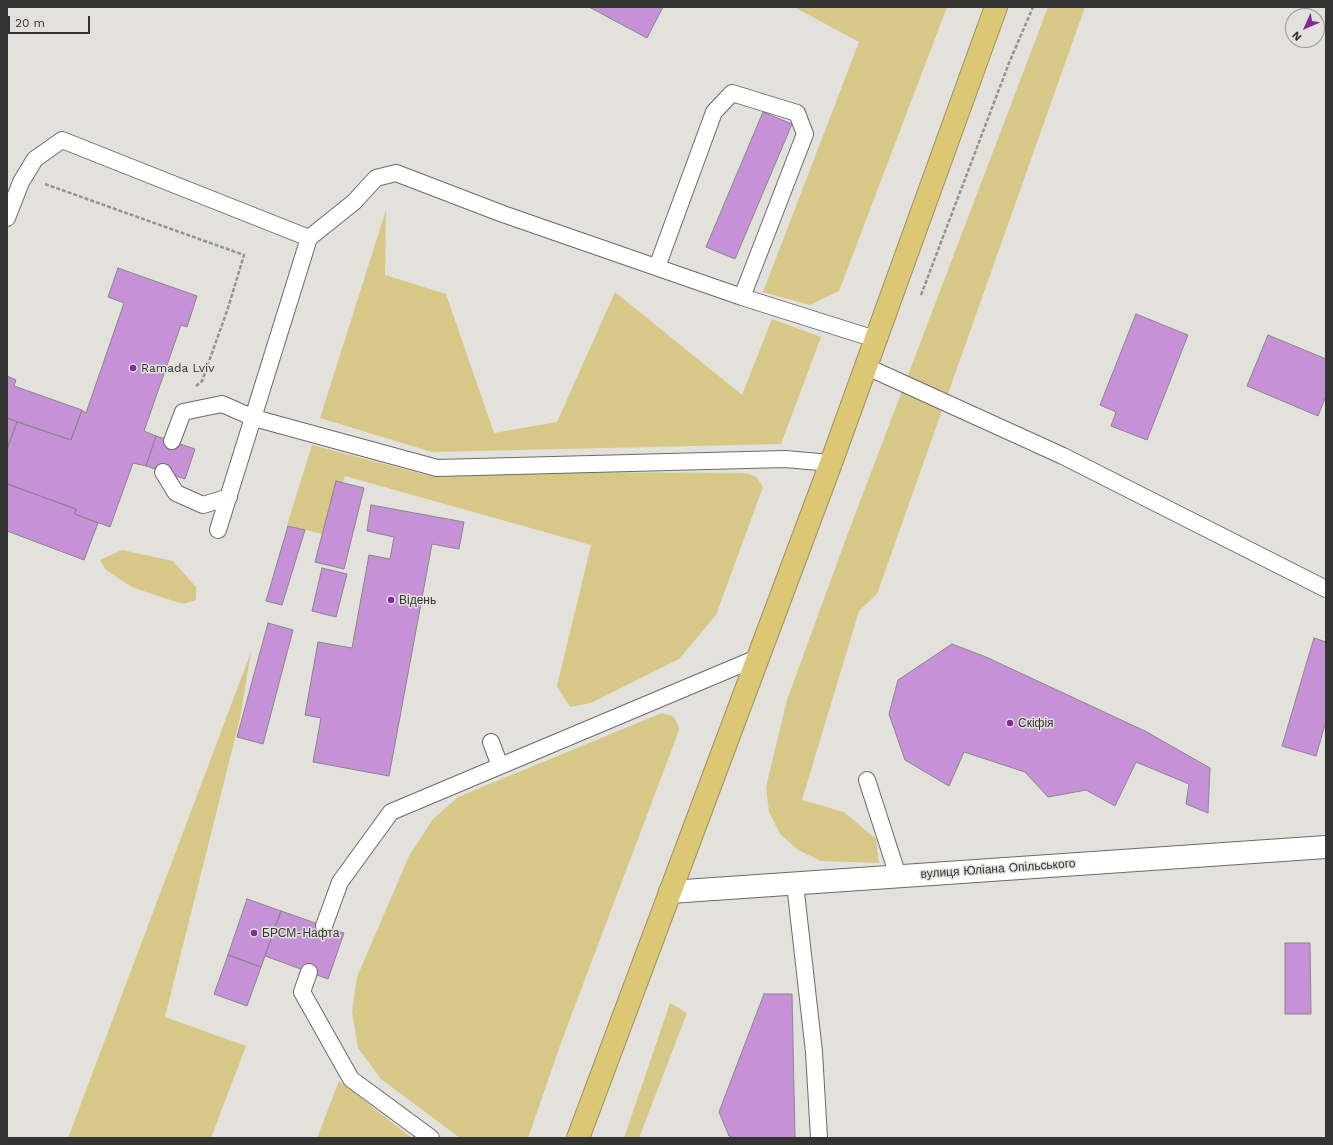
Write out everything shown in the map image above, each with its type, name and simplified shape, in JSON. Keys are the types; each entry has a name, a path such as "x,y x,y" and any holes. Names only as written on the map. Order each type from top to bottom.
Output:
{"highway":[{"path":"578,1138 831,463 996,7"}],"street":[{"name":"вулиця Юліана Опільського","path":"670,892 1326,847"}],"lane":[{"path":"658,267 714,112 732,93 797,114 805,134 742,297"},
{"path":"7,218 21,182 35,159 62,140 310,238"},
{"path":"218,530 310,238 354,202 376,178 396,173 503,214 742,297 875,339"},
{"path":"865,366 1063,456 1326,590"},
{"path":"172,441 183,412 222,404 254,418 437,468 785,459 831,463"},
{"path":"163,472 176,493 203,505 229,497"},
{"path":"324,926 340,882 391,812 759,657"},
{"path":"491,742 500,766"},
{"path":"867,780 898,876"},
{"path":"795,884 814,1052 819,1138"},
{"path":"309,972 302,992 351,1079 431,1138"}],"path":[{"path":"24,176 244,255 228,308 202,381 192,389"}],"shaded area":[{"path":"794,7 947,7 839,291 810,305 763,292 859,42"},
{"path":"1048,7 1085,7 877,594 859,611 802,800 844,812 876,839 879,863 821,861 798,850 780,834 769,812 766,787 787,700 848,533"},
{"path":"386,210 385,275 446,294 494,433 557,422 615,292 742,395 772,319 821,337 781,444 432,452 320,418"},
{"path":"312,445 434,477 562,472 742,473 750,474 757,478 763,487 716,615 679,659 591,703 570,707 557,686 591,545 345,476 326,535 287,525"},
{"path":"122,550 173,561 196,587 196,600 184,604 164,598 132,587 106,570 100,560"},
{"path":"251,652 240,718 165,1017 246,1046 211,1138 68,1138"},
{"path":"662,713 672,716 675,719 679,728 678,733 562,1040 528,1138 460,1138 381,1079 358,1048 352,1012 357,977 409,856 433,819 458,797"},
{"path":"670,1003 687,1013 639,1138 624,1138"},
{"path":"339,1081 412,1138 317,1138"}],"building":[{"path":"589,7 663,7 647,38"},
{"path":"763,112 792,124 735,259 706,247"},
{"name":"Ramada Lviv","path":"118,268 197,296 187,327 181,325 144,431 156,436 146,466 133,463 110,527 75,514 76,509 7,484 7,449 17,422 71,440 82,410 86,413 124,303 108,297"},
{"path":"1136,314 1188,335 1147,440 1111,426 1116,412 1100,405"},
{"path":"1268,335 1326,359 1326,396 1318,416 1247,386"},
{"path":"7,376 16,380 14,386 82,410 71,440 7,418"},
{"path":"7,418 17,422 7,449"},
{"path":"156,436 195,449 185,479 146,466"},
{"path":"336,481 364,488 344,569 315,562"},
{"path":"7,484 76,509 75,514 98,523 84,560 7,531"},
{"name":"Відень","path":"371,505 464,522 459,549 432,544 389,776 313,762 321,718 305,715 318,642 352,648 369,555 390,559 394,537 367,531"},
{"path":"288,526 305,530 282,605 266,601"},
{"path":"322,568 347,574 336,617 312,611"},
{"path":"268,623 293,630 263,744 237,737"},
{"path":"1314,638 1326,642 1326,721 1316,756 1282,746"},
{"name":"Скіфія","path":"952,644 986,657 1145,731 1210,768 1208,813 1186,804 1189,784 1136,762 1115,806 1086,790 1048,797 1025,772 964,752 949,786 905,760 889,714 898,680"},
{"name":"БРСМ-Нафта","path":"247,899 281,911 261,967 228,955"},
{"path":"281,911 344,933 328,979 265,956"},
{"path":"1285,943 1310,943 1311,1014 1285,1014"},
{"path":"228,955 261,967 247,1006 214,994"},
{"path":"764,994 792,994 795,1138 735,1138 729,1136 719,1112"}],"place":[{"name":"Ramada Lviv","path":"133,368"},
{"name":"Відень","path":"391,600"},
{"name":"Скіфія","path":"1010,723"},
{"name":"БРСМ-Нафта","path":"254,933"}]}
